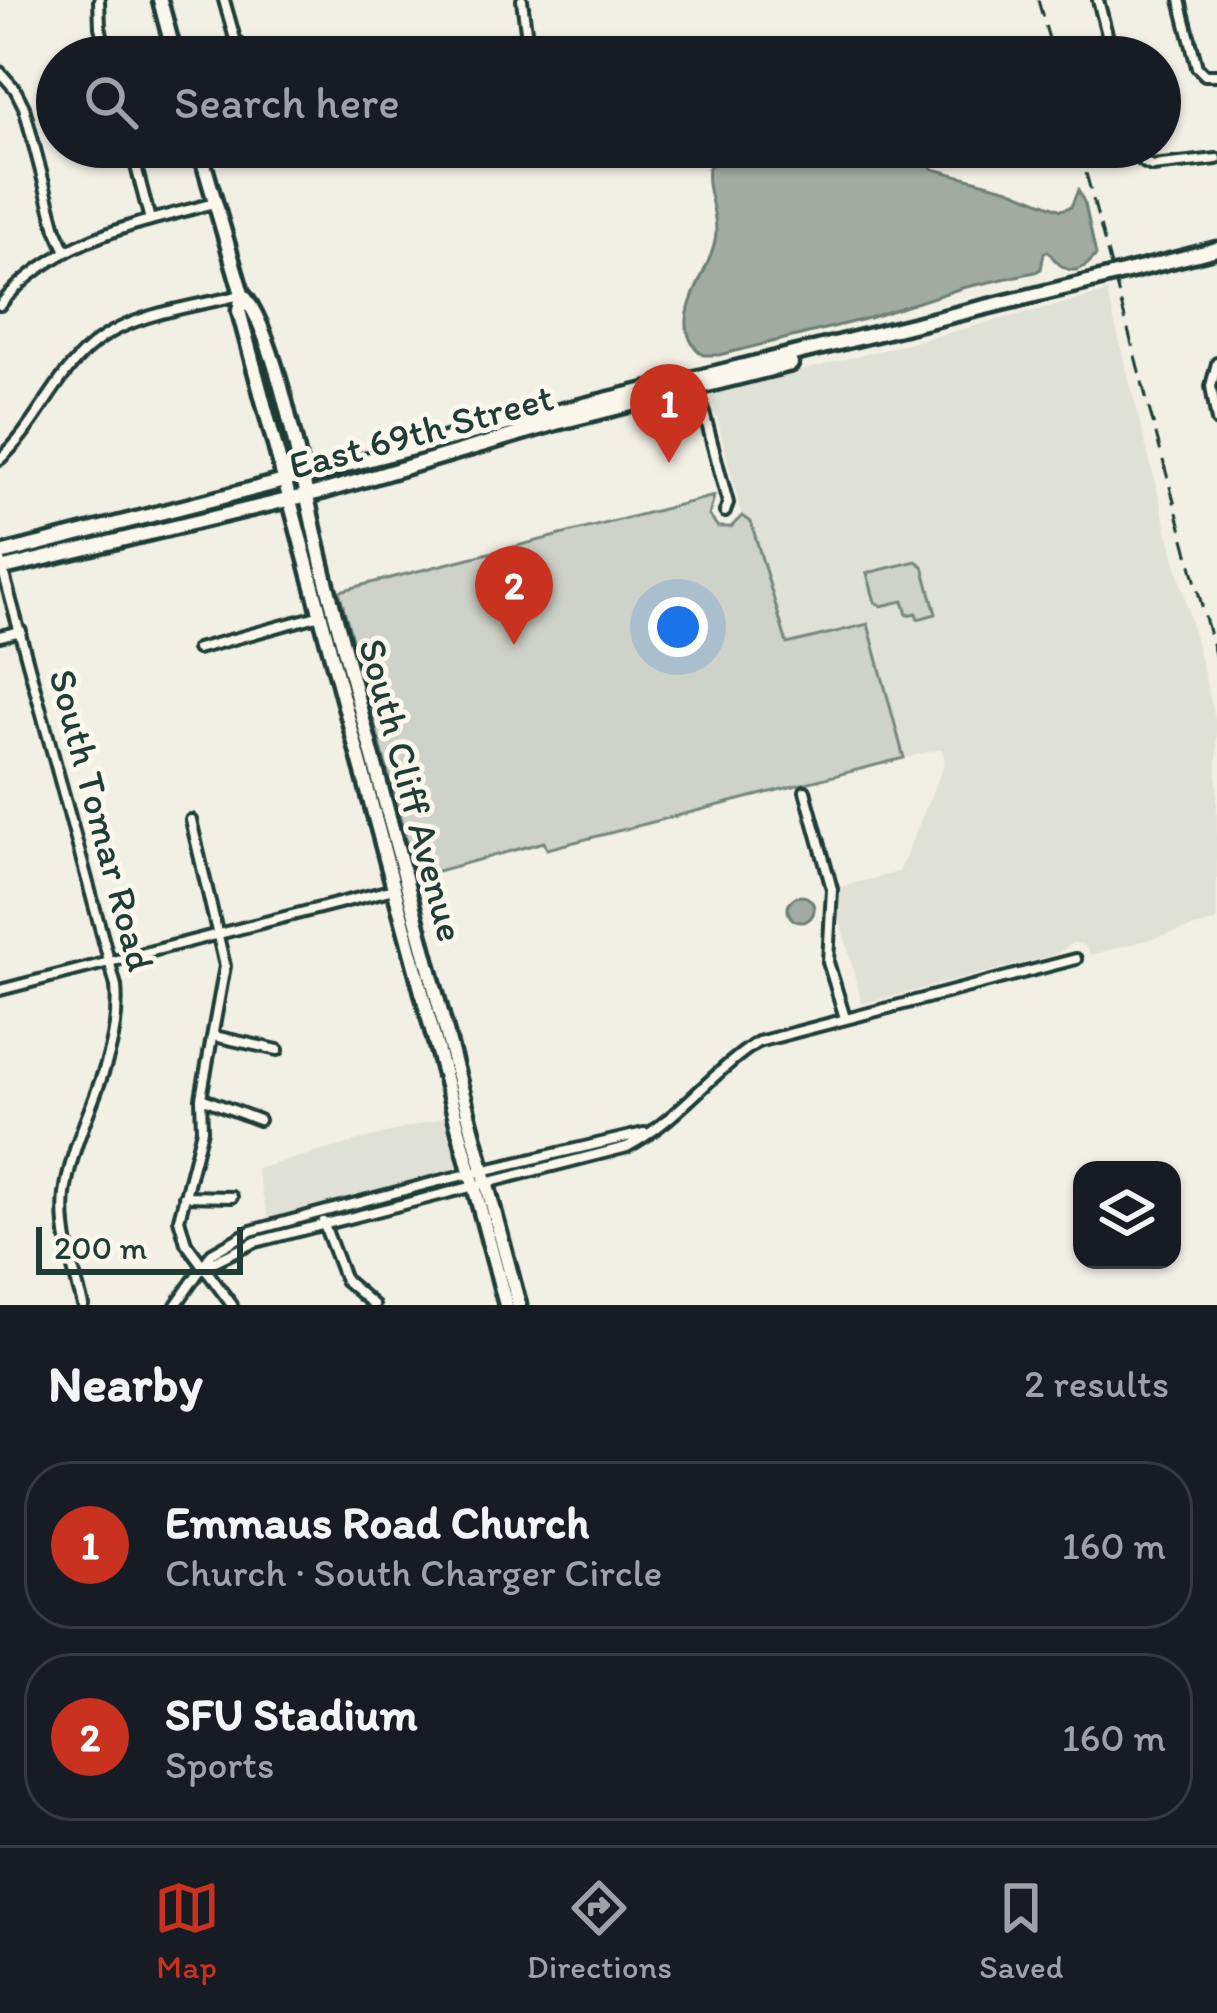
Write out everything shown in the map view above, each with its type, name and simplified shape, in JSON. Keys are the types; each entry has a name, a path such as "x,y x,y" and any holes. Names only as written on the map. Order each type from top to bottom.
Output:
{"main road":[{"path":"160,0 169,36"},
{"name":"South Cliff Avenue","path":"205,168 242,294 255,308 300,477 297,497 321,615 401,887"},
{"name":"East 69th Street","path":"1,563 300,477 798,362 855,342 1217,249"},
{"name":"South Cliff Avenue","path":"242,294 239,311 285,481 297,497 478,1178 506,1305"},
{"name":"East 69th Street","path":"1,563 297,497 696,382"},
{"name":"South Cliff Avenue","path":"478,1178 519,1305"}],"street":[{"path":"99,0 102,36"},
{"path":"224,0 234,36"},
{"path":"521,0 526,36"},
{"path":"1098,0 1107,36"},
{"path":"1180,0 1197,67 1205,75 1217,75"},
{"path":"0,72 24,107 36,156"},
{"path":"1181,163 1217,159"},
{"path":"39,168 65,249"},
{"path":"136,168 150,220"},
{"path":"0,304 32,272 65,249 214,203"},
{"path":"0,459 22,437 78,359 102,338 131,323 242,294"},
{"path":"1217,363 1211,396 1217,421"},
{"path":"696,382 728,503 725,512"},
{"name":"South Tomar Road","path":"1,563 109,962 118,1012 116,1037 65,1191 65,1233 83,1305"},
{"path":"197,649 321,615"},
{"path":"0,637 21,631"},
{"path":"806,790 832,890 828,962 844,1018"},
{"path":"191,820 220,934 224,982 181,1231 232,1305"},
{"path":"0,990 401,887"},
{"path":"176,1305 212,1253 238,1237 320,1212 618,1150 673,1115 723,1065 758,1042 1076,959"},
{"path":"214,1036 278,1050"},
{"path":"202,1098 259,1120"},
{"path":"203,1268 255,1242 647,1132"},
{"path":"184,1196 232,1197"},
{"path":"320,1212 345,1280 374,1305"}],"shaded area":[{"path":"708,168 932,168 1009,189 1061,210 1071,207 1078,190 1096,255 1070,270 1048,251 1035,272 962,288 869,318 703,355 691,342 687,328 688,312 716,233"},
{"path":"1107,292 1217,725 1217,921 1091,955 1083,944 1073,943 1055,955 862,1004 839,916 839,887 899,872 945,762 942,749 904,758 868,624 787,644 755,532 742,516 711,394"},
{"path":"714,496 709,516 718,527 731,527 742,516 751,522 787,644 868,624 904,758 547,849 544,842 416,877 339,591"},
{"path":"916,561 923,566 936,614 918,619 916,613 907,615 903,601 881,606 875,602 867,573"},
{"path":"801,896 811,899 811,919 801,922 791,919 788,909 791,899"},
{"path":"449,1116 465,1186 273,1238 256,1169"}],"railway":[{"path":"1038,0 1048,36"},
{"path":"1085,168 1217,662"}],"place":[{"name":"Emmaus Road Church","path":"669,463"},
{"name":"SFU Stadium","path":"514,645"}]}
